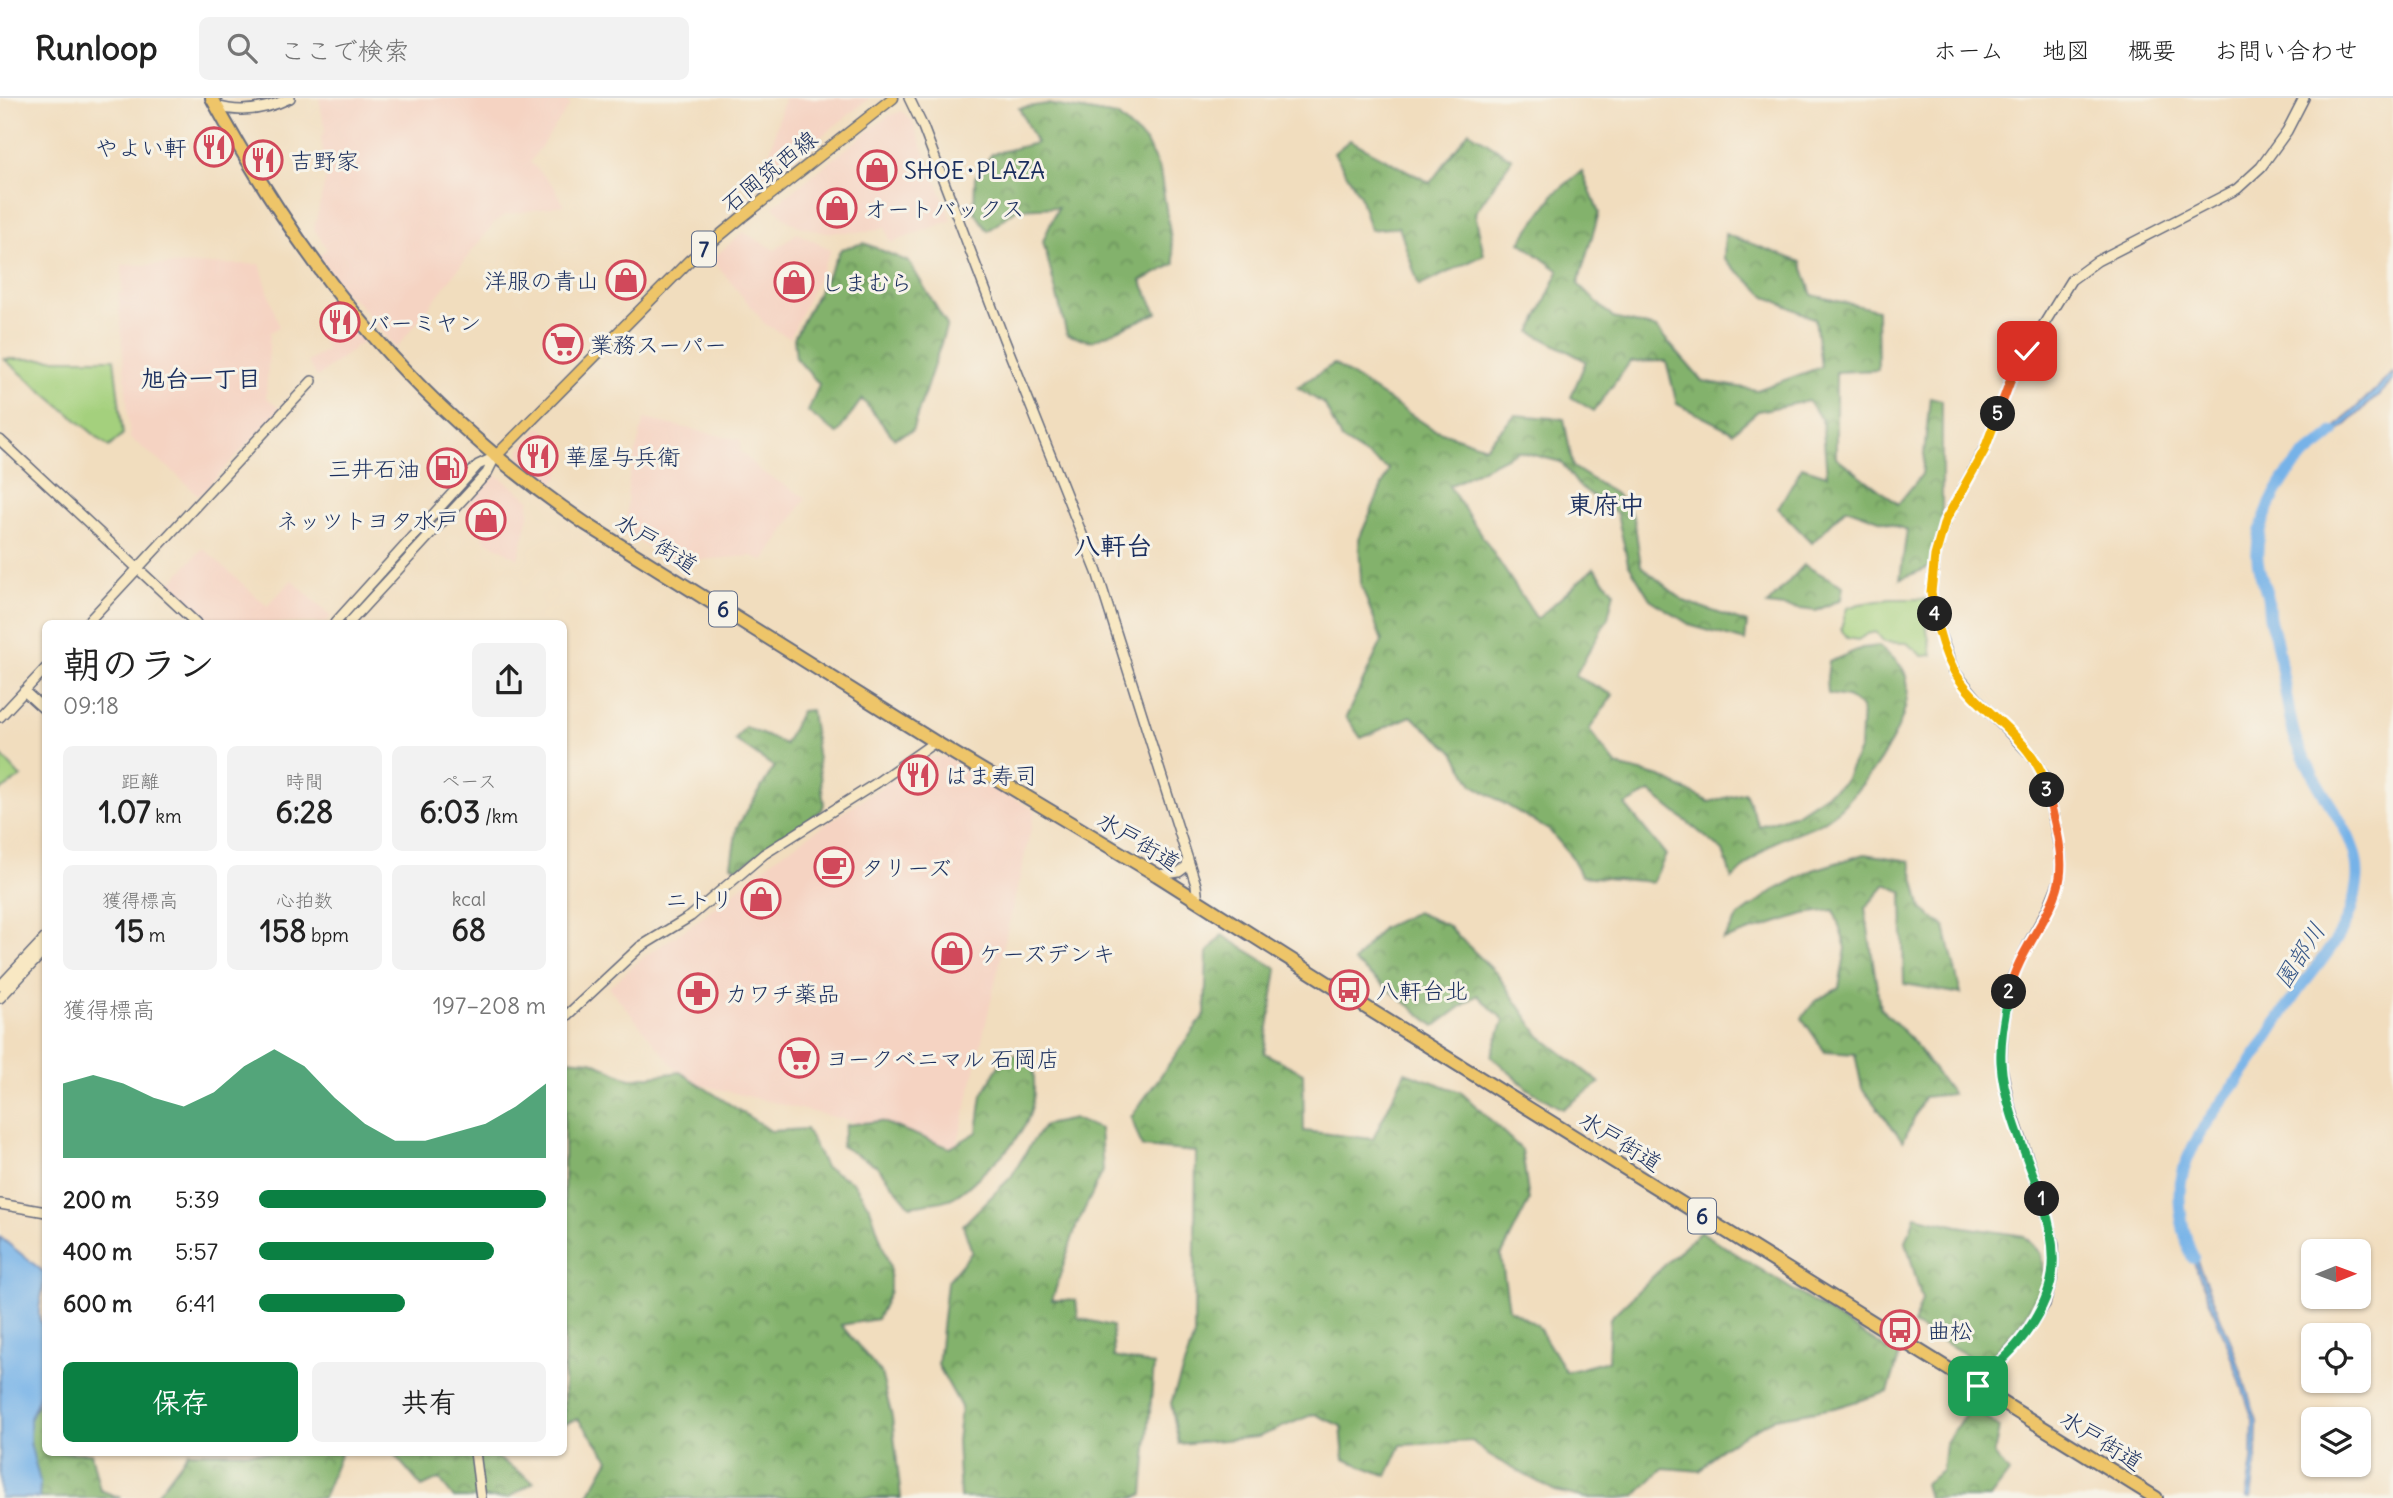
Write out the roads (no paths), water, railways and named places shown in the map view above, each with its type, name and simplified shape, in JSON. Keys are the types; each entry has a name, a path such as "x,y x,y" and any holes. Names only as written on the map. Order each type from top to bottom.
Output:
{"highway":[{"name":"水戸街道","path":"214,102 276,209 345,303 412,379 522,479 586,524 935,742 1157,875 2156,1498"}],"main road":[{"name":"石岡筑西線","path":"495,457 689,261 892,98"}],"street":[{"path":"214,102 226,109 259,110 290,98"},
{"path":"909,98 923,127 1004,340 1097,572 1196,884 1198,901"},
{"path":"1978,1386 2018,1343 2045,1304 2053,1276 2054,1246 2045,1208 2009,1103 2001,1064 2003,1026 2012,978 2060,879 2061,856 2045,777 2031,755 1954,671 1937,628 1931,592 1935,556 1945,521 1986,446 2012,376 2071,280 2097,261 2237,189 2261,167 2281,140 2304,98"},
{"path":"90,620 312,381"},
{"path":"0,440 193,620"},
{"path":"338,620 478,465 495,457"},
{"path":"352,620 486,473 495,457"},
{"path":"0,718 42,672"},
{"path":"24,691 42,707"},
{"path":"567,1015 640,947 691,916 764,854 875,784 935,742"},
{"path":"1157,875 1180,872 1187,866 1188,859"},
{"path":"0,986 42,941"},
{"path":"0,998 42,953"},
{"path":"0,1204 42,1211"},
{"path":"476,1456 481,1498"}],"water":[{"path":"2393,373 2393,380 2386,388 2324,445 2320,442"},
{"path":"0,1237 42,1271 39,1316 42,1324 42,1390 30,1418 30,1443 40,1482 39,1498 0,1498"},
{"path":"2188,1240 2233,1347 2257,1421 2256,1462 2251,1498 2246,1498 2252,1461 2253,1420 2229,1348 2187,1246"}],"waterway":[{"name":"園部川","path":"2193,1258 2180,1209 2185,1164 2212,1115 2336,940 2349,914 2357,883 2355,854 2350,841 2314,777 2294,734 2257,550 2263,521 2284,480 2301,459 2334,432"}],"place":[{"name":"やよい軒","path":"214,147"},
{"name":"吉野家","path":"263,160"},
{"name":"SHOE･PLAZA","path":"877,170"},
{"name":"オートバックス","path":"837,208"},
{"name":"洋服の青山","path":"626,280"},
{"name":"しまむら","path":"794,282"},
{"name":"バーミヤン","path":"340,322"},
{"name":"業務スーパー","path":"563,344"},
{"name":"華屋与兵衛","path":"538,456"},
{"name":"三井石油","path":"447,468"},
{"name":"ネッツトヨタ水戸","path":"486,520"},
{"name":"はま寿司","path":"918,775"},
{"name":"タリーズ","path":"834,867"},
{"name":"ニトリ","path":"761,899"},
{"name":"ケーズデンキ","path":"952,953"},
{"name":"八軒台北","path":"1349,990"},
{"name":"カワチ薬品","path":"698,993"},
{"name":"ヨークベニマル 石岡店","path":"799,1058"},
{"name":"曲松","path":"1900,1330"}],"district":[{"name":"旭台一丁目","path":"201,378"},
{"name":"東府中","path":"1606,504"},
{"name":"八軒台","path":"1113,545"}]}
